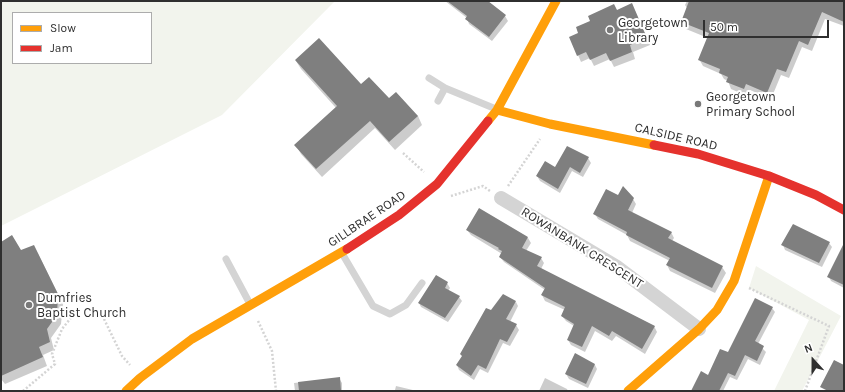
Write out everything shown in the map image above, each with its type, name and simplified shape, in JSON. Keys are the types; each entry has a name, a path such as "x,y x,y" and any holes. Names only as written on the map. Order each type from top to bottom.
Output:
{"street":[{"name":"GILLBRAE ROAD","path":"126,391 140,378 192,339 342,253 399,216 437,184 497,110 554,2"},
{"name":"CALSIDE ROAD","path":"497,110 550,124 698,154 770,176 816,195 844,210"},
{"path":"628,391 699,329 717,310 734,281 770,176"},
{"name":"ROWANBANK CRESCENT","path":"501,198 617,267 699,329"}],"lane":[{"path":"429,78 445,88 497,110"},
{"path":"438,101 445,88"},
{"path":"342,253 373,306 390,314 406,305 422,283"},
{"path":"226,258 251,306"}],"path":[{"path":"403,153 451,196 483,186 501,198 550,124"},
{"path":"734,281 829,326 805,391"},
{"path":"251,306 272,351 276,391"},
{"path":"23,391 55,364 52,354 62,329 74,314"},
{"path":"104,319 122,356 140,378"}],"shaded area":[{"path":"1,1 335,1 222,115 1,226"},
{"path":"756,266 841,316 802,391 774,391 809,320 749,288"}],"building":[{"path":"447,1 488,1 506,15 489,37 465,19 467,16"},
{"name":"Georgetown Primary School","path":"689,1 844,1 844,22 822,12 808,45 799,41 786,72 777,69 767,93 746,84 744,89 726,82 728,77 719,73 720,69 698,60 709,33 681,22"},
{"name":"Georgetown Library","path":"632,3 647,38 630,45 632,52 610,61 606,53 590,60 586,52 577,56 569,37 578,33 576,27 590,21 588,16 614,4 617,10"},
{"path":"319,38 361,84 369,77 389,98 396,92 418,116 389,142 370,121 316,169 294,145 337,106 295,60"},
{"path":"567,146 589,157 580,173 570,167 558,189 536,176 545,161 555,167"},
{"path":"623,186 634,198 628,210 672,232 668,238 723,266 712,288 666,265 670,258 626,235 627,232 593,214 606,189 618,195"},
{"path":"479,208 528,237 522,248 542,257 537,266 655,326 642,349 612,331 609,336 592,326 582,347 567,340 574,324 561,316 565,307 541,295 545,288 499,257 502,251 498,249 499,248 466,230"},
{"path":"793,224 830,242 819,263 781,245"},
{"name":"Dumfries Baptist Church","path":"12,235 21,250 34,245 58,294 57,315 47,329 50,342 39,347 43,357 1,376 1,242"},
{"path":"844,243 844,285 827,277"},
{"path":"436,275 448,282 445,288 460,296 445,318 418,303"},
{"path":"503,294 516,301 506,319 517,324 507,342 500,339 486,369 478,365 471,376 456,365 462,356 460,354 486,308 491,310"},
{"path":"755,298 773,307 755,341 764,346 757,361 745,355 735,376 728,373 719,391 691,391 701,371 708,375 720,349 728,352"},
{"path":"575,353 595,364 586,384 565,374"},
{"path":"834,360 844,365 844,391 828,391 820,387"},
{"path":"340,377 341,391 299,391 298,382"}],"traffic: slow":[{"path":"488,121 497,110 556,1"},
{"path":"497,110 550,124 654,145"},
{"path":"628,391 699,329 717,310 734,281 769,176"},
{"path":"126,391 140,378 192,339 347,249"}],"traffic: jam":[{"path":"347,249 399,215 437,184 488,121"},
{"path":"654,145 698,154 769,176 816,195 844,210"}],"place":[{"name":"Georgetown Library","path":"610,30"},
{"name":"Georgetown Primary School","path":"698,104"},
{"name":"Dumfries Baptist Church","path":"29,305"}]}
